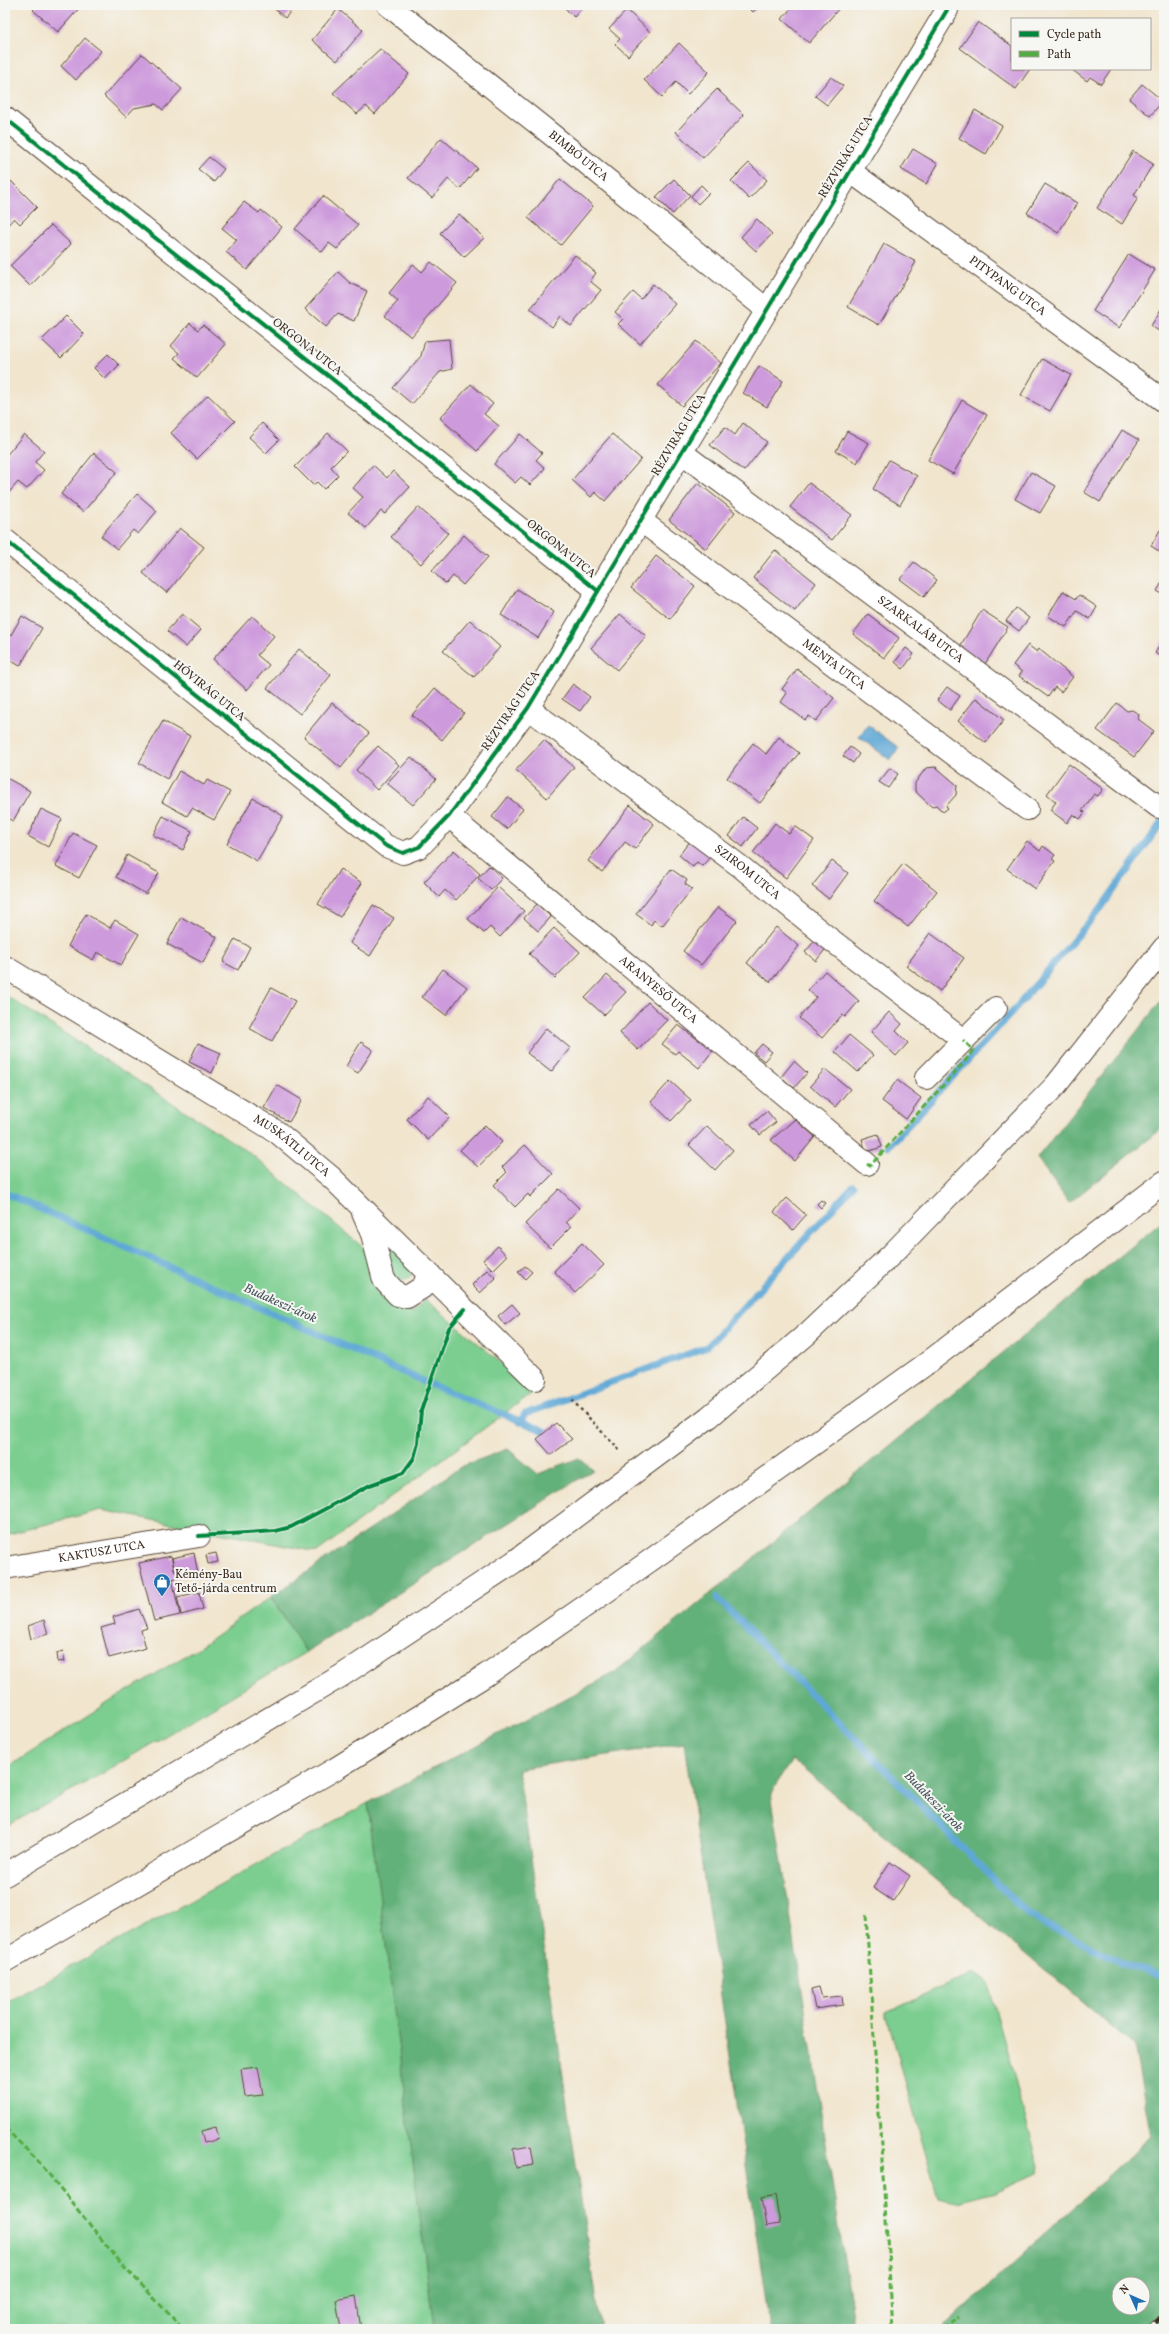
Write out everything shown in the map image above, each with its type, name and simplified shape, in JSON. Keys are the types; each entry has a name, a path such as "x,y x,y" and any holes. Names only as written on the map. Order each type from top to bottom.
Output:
{"main road":[{"name":"BIMBÓ UTCA","path":"388,5 552,135 766,309"},
{"name":"RÉZVIRÁG UTCA","path":"403,853 419,847 449,816 528,708 946,10 946,5"},
{"name":"ORGONA UTCA","path":"5,118 598,591"},
{"name":"PITYPANG UTCA","path":"850,171 1164,401"},
{"name":"SZARKALÁB UTCA","path":"681,452 1159,807"},
{"name":"MENTA UTCA","path":"640,520 1027,810"},
{"name":"HÓVIRÁG UTCA","path":"5,540 386,846 403,853"},
{"name":"SZIROM UTCA","path":"528,708 741,867 826,936 963,1040"},
{"name":"ARANYESŐ UTCA","path":"449,816 867,1164"},
{"path":"5,1875 341,1676 514,1562 709,1417 807,1334 892,1254 1056,1085 1164,948"},
{"name":"MUSKÁTLI UTCA","path":"5,967 277,1132 332,1178 535,1379"},
{"path":"926,1078 996,1008"},
{"path":"8,1960 336,1769 486,1675 620,1582 926,1364 1164,1182"},
{"path":"360,1205 372,1234 384,1280 398,1295 408,1297 423,1287 429,1273"},
{"name":"KAKTUSZ UTCA","path":"5,1568 199,1536"}],"path":[{"path":"572,1400 621,1452"}],"green space":[{"path":"5,995 250,1153 365,1249 373,1281 411,1314 425,1299 535,1391 317,1552 101,1510 5,1535"},
{"path":"1164,997 1164,1127 1069,1203 1037,1158"},
{"path":"1164,1220 1164,2329 942,2329 1151,2136 1134,2045 792,1759 771,1793 855,2329 770,2329 684,1743 518,1769 600,2329 434,2329 368,1803 614,1673"},
{"path":"385,1238 413,1270 410,1277 407,1279 402,1280 395,1278 392,1275"},
{"path":"508,1449 538,1474 579,1458 593,1470 306,1652 271,1597 462,1466"},
{"path":"271,1597 306,1652 103,1773 5,1827 5,1769 114,1699 195,1650"},
{"path":"368,1803 434,2329 5,2329 5,2003"},
{"path":"975,1972 988,1983 1039,2167 1037,2173 995,2192 957,2202 938,2198 886,2013"}],"water":[{"path":"868,725 899,748 890,760 859,737"}],"building":[{"path":"38,5 81,6 58,32 33,10"},
{"path":"270,5 296,5 285,18"},
{"path":"562,5 585,5 574,17"},
{"path":"746,5 760,5 753,12"},
{"path":"794,5 841,6 809,43 782,19"},
{"path":"338,9 363,30 337,61 312,40"},
{"path":"627,10 650,32 628,56 615,44 620,39 609,29"},
{"path":"978,22 1011,45 1011,70 1029,70 1016,89 960,48"},
{"path":"85,38 101,51 76,80 61,66"},
{"path":"679,43 709,72 688,94 676,82 662,97 644,80"},
{"path":"380,49 409,74 375,114 366,106 357,114 333,93"},
{"path":"142,54 182,89 163,110 156,104 134,108 126,117 104,96"},
{"path":"1072,70 1110,70 1101,84 1090,77 1087,81"},
{"path":"831,77 843,86 827,105 815,96"},
{"path":"1142,84 1163,101 1150,116 1129,99"},
{"path":"717,89 744,115 703,158 676,132"},
{"path":"975,110 1002,126 986,154 959,138"},
{"path":"441,138 477,168 460,189 448,179 432,198 408,178"},
{"path":"913,149 938,164 926,184 901,169"},
{"path":"1133,151 1153,164 1134,195 1138,198 1122,224 1097,208"},
{"path":"209,157 224,169 214,182 198,169"},
{"path":"749,163 767,180 749,199 731,181"},
{"path":"560,179 593,206 561,245 528,218"},
{"path":"674,179 690,195 673,214 656,197"},
{"path":"11,181 37,207 20,224 14,218 5,228 5,187"},
{"path":"1045,184 1077,203 1058,233 1027,213"},
{"path":"701,185 709,193 698,204 691,196"},
{"path":"323,196 358,225 337,249 329,243 322,252 295,229"},
{"path":"244,202 259,213 261,210 282,227 247,270 226,252 237,240 222,228"},
{"path":"459,214 484,238 464,257 440,233"},
{"path":"757,219 772,234 756,251 741,237"},
{"path":"51,225 71,244 30,286 10,266"},
{"path":"884,244 916,262 879,325 848,307"},
{"path":"1129,254 1155,270 1119,328 1093,311"},
{"path":"575,255 596,273 590,281 601,290 571,326 560,316 552,327 530,309"},
{"path":"431,262 457,283 411,337 385,316 398,301 389,293 413,264 422,272"},
{"path":"338,272 350,283 367,291 354,321 338,314 326,327 305,309"},
{"path":"653,284 675,304 640,344 618,324 623,319 615,312 633,292 641,299"},
{"path":"1164,304 1164,334 1151,326"},
{"path":"66,316 84,334 61,358 42,340"},
{"path":"190,323 198,330 203,325 226,344 197,378 174,358 179,353 171,346"},
{"path":"449,339 452,369 440,372 412,404 393,388 421,356 425,341"},
{"path":"696,341 721,363 682,406 658,385"},
{"path":"108,354 119,365 105,379 94,368"},
{"path":"1042,359 1071,375 1050,411 1021,395"},
{"path":"759,366 783,381 767,407 743,393"},
{"path":"471,384 493,404 484,414 499,426 477,451 440,418"},
{"path":"208,395 235,421 197,459 171,433"},
{"path":"962,400 987,415 953,474 928,460"},
{"path":"262,423 279,440 266,453 249,437"},
{"path":"743,423 767,442 744,471 710,445 725,427 735,435"},
{"path":"1122,430 1139,440 1100,502 1084,492"},
{"path":"847,431 869,443 857,463 836,451"},
{"path":"328,433 347,451 331,467 338,475 324,489 317,482 313,485 295,467"},
{"path":"24,434 44,451 35,462 44,470 27,489 18,482 5,497 5,457"},
{"path":"520,434 542,453 536,460 545,468 530,485 521,477 515,483 494,464"},
{"path":"612,434 641,459 605,501 595,492 591,497 572,480"},
{"path":"94,453 117,472 83,512 61,494"},
{"path":"889,460 917,476 900,505 873,489"},
{"path":"373,465 387,478 393,471 410,487 385,514 381,511 366,528 348,513 363,497 353,488"},
{"path":"1031,472 1056,486 1040,513 1015,499"},
{"path":"698,483 735,512 706,549 669,520"},
{"path":"809,483 852,515 832,540 790,507"},
{"path":"137,494 157,511 138,534 133,530 117,549 101,536"},
{"path":"418,507 448,533 421,564 391,537"},
{"path":"180,528 204,547 167,593 143,573"},
{"path":"1160,530 1164,533 1164,549 1162,553 1151,546"},
{"path":"464,535 488,557 463,585 453,576 446,584 432,571"},
{"path":"775,550 816,583 795,611 753,578"},
{"path":"656,556 695,586 670,619 631,588"},
{"path":"914,562 937,580 924,597 900,579"},
{"path":"1164,579 1164,595 1157,591"},
{"path":"517,589 554,612 538,638 501,615"},
{"path":"1063,591 1076,599 1079,595 1097,607 1090,619 1077,611 1066,627 1048,616"},
{"path":"1016,608 1029,618 1019,631 1006,621"},
{"path":"982,610 1008,627 985,664 959,648"},
{"path":"182,614 201,630 186,647 167,631"},
{"path":"620,614 646,636 617,670 591,648"},
{"path":"868,614 899,638 884,658 853,634"},
{"path":"22,616 42,628 20,666 5,657 5,645"},
{"path":"252,616 274,636 257,655 269,665 247,690 213,659"},
{"path":"470,620 500,647 474,677 443,651"},
{"path":"1164,639 1164,659 1155,653"},
{"path":"1028,645 1037,652 1039,649 1073,677 1061,692 1055,687 1048,697 1019,676 1022,672 1013,665"},
{"path":"906,648 914,654 903,669 895,662"},
{"path":"299,649 331,675 300,714 267,688"},
{"path":"797,669 834,698 816,721 809,716 805,720 781,702 787,693 782,689"},
{"path":"573,684 590,697 580,711 562,699"},
{"path":"947,687 960,696 950,710 937,700"},
{"path":"435,688 464,713 442,740 412,715"},
{"path":"976,698 1004,720 986,743 958,721"},
{"path":"332,703 369,733 341,768 304,737"},
{"path":"1117,703 1127,711 1132,710 1139,714 1138,719 1154,731 1134,757 1097,730"},
{"path":"163,721 190,736 167,779 139,763"},
{"path":"779,737 799,753 760,803 727,778 753,743 766,754"},
{"path":"544,740 574,767 547,798 516,770"},
{"path":"378,746 399,765 377,790 356,770"},
{"path":"850,747 859,754 853,763 843,756"},
{"path":"411,757 436,779 413,805 387,783"},
{"path":"1069,764 1103,789 1098,796 1094,794 1082,811 1085,812 1080,819 1073,814 1067,823 1050,810 1056,802 1047,794"},
{"path":"936,767 957,785 956,795 946,806 948,808 943,812 936,805 932,807 915,791 915,783 926,768"},
{"path":"890,768 898,774 888,788 879,782"},
{"path":"179,771 204,785 207,780 230,792 214,820 192,808 187,816 162,802"},
{"path":"5,777 30,791 13,821 5,817"},
{"path":"508,797 523,809 507,829 492,817"},
{"path":"253,798 283,816 257,861 227,844"},
{"path":"630,805 654,824 635,849 625,842 602,872 588,861"},
{"path":"41,809 62,819 48,847 28,836"},
{"path":"163,816 192,831 183,850 153,835"},
{"path":"743,817 757,828 743,847 729,836"},
{"path":"775,823 789,834 795,826 814,840 786,878 753,853"},
{"path":"73,833 97,845 79,878 56,866"},
{"path":"692,839 712,855 702,866 697,862 693,867 679,855"},
{"path":"1027,841 1040,851 1043,846 1055,855 1052,859 1055,861 1035,889 1007,869"},
{"path":"454,850 480,874 456,900 445,890 439,897 424,882"},
{"path":"127,855 159,873 146,894 116,877"},
{"path":"832,861 848,873 829,899 812,886"},
{"path":"903,864 937,891 908,927 874,901"},
{"path":"489,866 502,878 491,890 478,878"},
{"path":"340,869 362,883 340,917 318,904"},
{"path":"671,869 687,880 685,884 692,889 662,926 654,920 651,925 636,914"},
{"path":"498,887 524,911 500,937 490,927 484,933 468,919"},
{"path":"537,904 551,917 538,931 524,918"},
{"path":"373,905 394,918 370,956 350,943"},
{"path":"718,907 737,921 701,965 683,951"},
{"path":"86,914 110,928 115,920 139,934 121,965 97,952 93,960 68,946"},
{"path":"181,917 217,937 203,963 167,944"},
{"path":"776,927 799,946 770,982 747,963"},
{"path":"554,928 580,952 555,978 529,954"},
{"path":"930,933 964,958 940,991 906,966"},
{"path":"817,938 828,946 816,961 805,952"},
{"path":"235,939 250,947 238,970 223,962"},
{"path":"443,969 467,987 446,1015 422,997"},
{"path":"825,971 859,1001 845,1017 842,1015 822,1038 799,1018 816,997 808,990"},
{"path":"607,975 626,992 604,1015 585,998"},
{"path":"271,988 295,1001 272,1041 249,1028"},
{"path":"648,1002 667,1020 638,1050 620,1033"},
{"path":"889,1012 902,1024 896,1031 908,1043 896,1056 871,1032"},
{"path":"678,1025 700,1041 707,1033 719,1043 699,1068 678,1051 675,1054 662,1044"},
{"path":"546,1028 570,1048 551,1072 527,1053"},
{"path":"849,1035 873,1055 858,1072 835,1052"},
{"path":"361,1042 373,1050 358,1073 346,1066"},
{"path":"198,1043 221,1053 212,1073 189,1062"},
{"path":"762,1044 772,1052 764,1061 754,1053"},
{"path":"794,1061 807,1073 794,1088 781,1077"},
{"path":"825,1069 850,1089 835,1107 810,1086"},
{"path":"897,1080 921,1098 906,1119 882,1101"},
{"path":"670,1081 691,1100 671,1121 651,1102"},
{"path":"277,1085 302,1100 289,1122 264,1108"},
{"path":"428,1096 450,1117 428,1140 407,1119"},
{"path":"767,1111 776,1122 760,1135 751,1125"},
{"path":"795,1119 815,1137 795,1161 771,1140"},
{"path":"485,1125 502,1142 478,1167 460,1150"},
{"path":"707,1126 733,1150 715,1170 689,1145"},
{"path":"878,1134 882,1147 866,1152 862,1139"},
{"path":"525,1145 553,1174 530,1197 528,1194 515,1207 494,1185 507,1172 502,1167"},
{"path":"559,1189 579,1208 566,1222 571,1227 550,1248 525,1224"},
{"path":"787,1198 806,1215 793,1230 774,1212"},
{"path":"821,1200 825,1203 821,1208 817,1204"},
{"path":"582,1243 604,1265 575,1293 554,1271"},
{"path":"498,1246 507,1256 493,1270 483,1260"},
{"path":"525,1266 532,1272 525,1279 518,1272"},
{"path":"487,1270 496,1278 480,1293 472,1285"},
{"path":"512,1304 520,1313 505,1325 498,1316"},
{"path":"556,1423 572,1439 551,1455 537,1439"},
{"name":"Kémény-Bau Tető-járda centrum","path":"194,1553 198,1574 172,1579 180,1615 154,1621 139,1563 171,1556 175,1572 172,1558"},
{"path":"216,1553 218,1562 208,1564 206,1555"},
{"path":"199,1592 203,1609 181,1615 177,1597"},
{"path":"139,1609 147,1628 141,1630 146,1648 109,1658 101,1628 115,1624 113,1617"},
{"path":"44,1620 48,1634 31,1639 28,1626"},
{"path":"63,1651 65,1661 58,1662 57,1653"},
{"path":"890,1862 910,1876 893,1901 873,1888"},
{"path":"819,1987 822,1998 842,1996 843,2005 815,2009 811,1989"},
{"path":"258,2067 263,2095 245,2097 241,2069"},
{"path":"216,2127 219,2139 204,2143 201,2131"},
{"path":"531,2146 534,2165 516,2168 513,2149"},
{"path":"775,2195 780,2224 766,2226 761,2198"},
{"path":"356,2296 361,2329 341,2329 336,2300"}],"waterway":[{"path":"888,1147 1016,1008 1101,908 1164,819"},
{"path":"520,1422 525,1414 707,1347 853,1186"},
{"name":"Budakeszi-árok","path":"5,1193 427,1383 547,1432"},
{"name":"Budakeszi-árok","path":"717,1598 1028,1915 1120,1962 1164,1977"}],"railway":[{"path":"1149,2329 1164,2314"}],"marked path":[{"path":"867,1164 870,1166 966,1060 973,1050 963,1040"},
{"path":"866,1915 893,2329"},
{"path":"5,2128 39,2162 120,2262 183,2329"},
{"path":"943,2329 959,2317"}],"cycle path":[{"path":"5,540 386,846 403,853 419,847 449,816 528,708 947,10 946,5"},
{"path":"5,118 598,591"},
{"path":"199,1536 275,1531 291,1527 370,1485 403,1473 414,1458 418,1443 421,1411 449,1328 465,1309"}],"place":[{"name":"Kémény-Bau Tető-járda centrum","path":"162,1597"}]}
